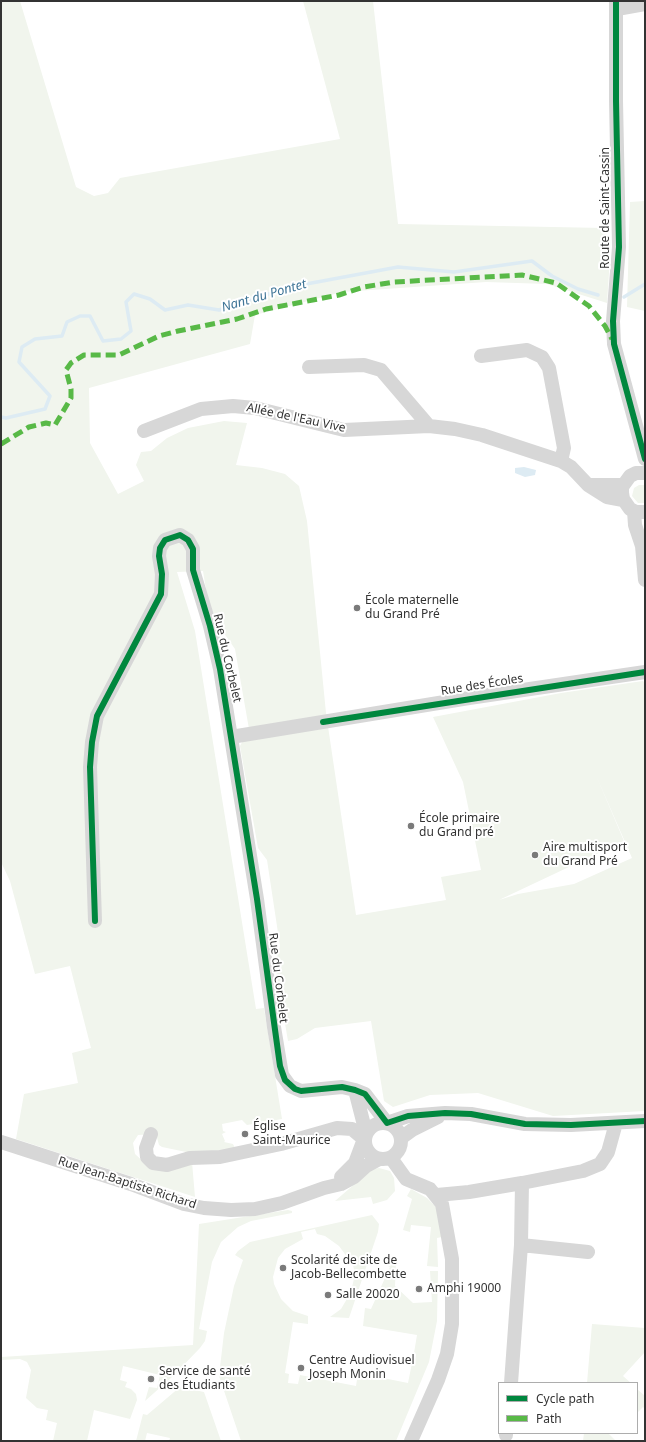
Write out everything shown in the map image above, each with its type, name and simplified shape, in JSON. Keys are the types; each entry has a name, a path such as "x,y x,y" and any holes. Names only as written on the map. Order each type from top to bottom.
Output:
{"street":[{"path":"617,5 645,4"},
{"name":"Route de Saint-Cassin","path":"617,5 616,101 620,247 613,321 614,344 645,459"},
{"path":"481,356 527,350 542,357 549,368 564,448 561,461"},
{"path":"309,367 364,365 380,370 429,426"},
{"name":"Allée de l'Eau Vive","path":"144,431 201,409 233,406 255,408 344,430 429,426 482,436 561,461 571,467 588,485 607,497 623,500"},
{"name":"Route de Saint-Cassin","path":"639,438 640,473"},
{"path":"640,473 630,476 623,485 622,493 623,500 626,505 639,511 635,525 643,540 645,580"},
{"path":"588,485 623,485"},
{"name":"Rue du Corbelet","path":"95,921 90,767 92,742 97,716 161,594 162,574 159,556 160,548 165,540 180,535 188,540 193,549 193,570 212,634 232,737 282,1074 290,1086 301,1091 342,1087 365,1094 387,1123"},
{"name":"Rue des Écoles","path":"232,737 645,672"},
{"path":"355,1090 368,1152 385,1158 406,1179 430,1189 437,1195 442,1204 452,1259 452,1324 447,1354 438,1380 411,1441"},
{"path":"365,1136 372,1127 379,1123 387,1123 408,1116 446,1113 472,1114 525,1124 616,1123 645,1121"},
{"path":"401,1138 412,1130 446,1113"},
{"path":"385,1158 400,1148 401,1138 396,1128 387,1123"},
{"path":"437,1195 469,1192 583,1171 600,1164 608,1152 616,1123"},
{"path":"151,1134 146,1148 147,1157 153,1162 167,1165 190,1158 220,1157 281,1144 337,1128 352,1129 365,1136"},
{"name":"Rue Jean-Baptiste Richard","path":"324,1188 345,1174 354,1163 365,1136"},
{"name":"Rue Jean-Baptiste Richard","path":"1,1142 131,1184 184,1204 204,1208 255,1209 282,1204 324,1188 341,1184 354,1177 366,1166 385,1158"},
{"path":"511,1382 521,1245 522,1183"},
{"path":"521,1245 588,1252"}],"shaded area":[{"path":"1,1 20,1 76,187 94,196 108,193 120,178 340,139 303,1 373,1 398,224 604,228 610,258 607,303 547,284 486,282 342,292 255,315 250,344 89,388 90,443 118,494 144,481 136,465 141,452 151,451 167,438 188,428 224,421 247,423 236,465 262,468 285,474 299,486 307,521 326,713 356,915 446,900 441,877 481,870 463,782 433,717 561,693 643,681 645,683 645,1111 553,1116 478,1093 430,1095 393,1107 384,1101 371,1021 315,1028 297,1039 288,1041 275,965 280,946 267,860 258,848 240,746 249,729 235,649 217,623 207,596 203,571 177,572 195,631 256,1009 264,1008 282,1119 247,1125 242,1120 222,1124 223,1131 226,1132 222,1134 225,1141 224,1142 233,1144 236,1150 191,1153 162,1147 159,1145 156,1134 138,1135 133,1143 135,1154 148,1166 192,1162 195,1197 16,1139 24,1094 78,1083 72,1053 91,1048 70,966 35,974 10,881 1,862","holes":["595,773 632,858 574,884 518,894 499,900 624,841"]},
{"path":"645,201 645,311 627,307 630,202"},
{"path":"524,467 536,470 535,475 525,477 515,473 515,468"},
{"path":"639,485 645,485 644,503 638,503 632,496 634,488"},
{"path":"379,1168 390,1171 394,1178 395,1191 387,1200 373,1204 371,1197 335,1201 372,1169"},
{"path":"411,1189 427,1198 436,1207 442,1237 437,1238 438,1267 427,1266 431,1227 411,1225 410,1232 403,1230 412,1199 407,1196"},
{"path":"288,1210 292,1211 292,1213 251,1221 238,1227 221,1242 212,1262 199,1329 207,1331 205,1341 172,1377 145,1401 149,1387 157,1388 160,1375 123,1366 120,1380 127,1382 125,1387 131,1389 136,1394 137,1400 130,1419 94,1410 87,1441 53,1441 57,1423 46,1420 48,1410 37,1408 26,1398 31,1370 27,1362 20,1359 1,1360 1,1357 193,1345 199,1224"},
{"path":"372,1215 379,1224 378,1232 349,1318 330,1317 341,1309 351,1292 355,1274 353,1265 339,1246 325,1236 317,1234 315,1229 301,1232 303,1239 285,1249 278,1258 273,1277 274,1284 281,1299 293,1311 308,1316 308,1324 293,1322 285,1373 289,1374 288,1383 298,1384 300,1375 356,1386 358,1373 408,1383 412,1363 414,1363 417,1335 363,1326 365,1308 371,1309 390,1267 382,1263 386,1255 396,1262 395,1286 413,1303 432,1302 430,1271 438,1271 437,1321 429,1362 396,1441 241,1441 219,1376 224,1333 234,1286 243,1260 235,1255 250,1242"},
{"path":"592,1324 645,1328 645,1352 623,1376 630,1382 587,1382"},
{"path":"180,1387 204,1392 221,1441 169,1441 170,1438 147,1433 145,1441 136,1441 143,1414 147,1415"},
{"path":"638,1390 645,1396 645,1409 643,1407 638,1412"},
{"path":"584,1434 609,1434 616,1441 583,1441"}],"waterway":[{"name":"Nant du Pontet","path":"1,417 6,418 45,409 50,396 19,362 22,347 35,339 62,336 67,322 80,316 90,316 103,341 121,339 131,331 126,302 134,294 150,299 165,310 188,305 219,310 290,287 398,267 454,272 532,261 552,276 578,289 598,295"},
{"path":"624,297 645,284"}],"marked path":[{"path":"1,444 29,427 46,423 55,425 71,398 71,389 66,370 71,363 84,355 119,355 159,336 237,319 266,309 339,295 364,287 394,282 522,275 556,283 589,306 605,326 612,339"}],"cycle path":[{"path":"616,1 616,101 619,247 613,321 614,344 645,459"},
{"path":"95,921 90,767 92,742 97,716 161,594 162,574 159,556 160,548 165,540 180,535 188,540 193,549 193,570 210,626 220,669 257,899 280,1066 285,1080 295,1089 301,1091 342,1087 365,1094 387,1123 408,1116 445,1113 471,1114 525,1124 571,1125 645,1121"},
{"path":"323,722 645,672"}],"place":[{"name":"École maternelle du Grand Pré","path":"357,608"},
{"name":"École primaire du Grand pré","path":"411,826"},
{"name":"Aire multisport du Grand Pré","path":"535,855"},
{"name":"Église Saint-Maurice","path":"245,1134"},
{"name":"Scolarité de site de Jacob-Bellecombette","path":"283,1268"},
{"name":"Amphi 19000","path":"419,1289"},
{"name":"Salle 20020","path":"328,1295"},
{"name":"Centre Audiovisuel Joseph Monin","path":"301,1368"},
{"name":"Service de santé des Étudiants","path":"151,1379"}]}
